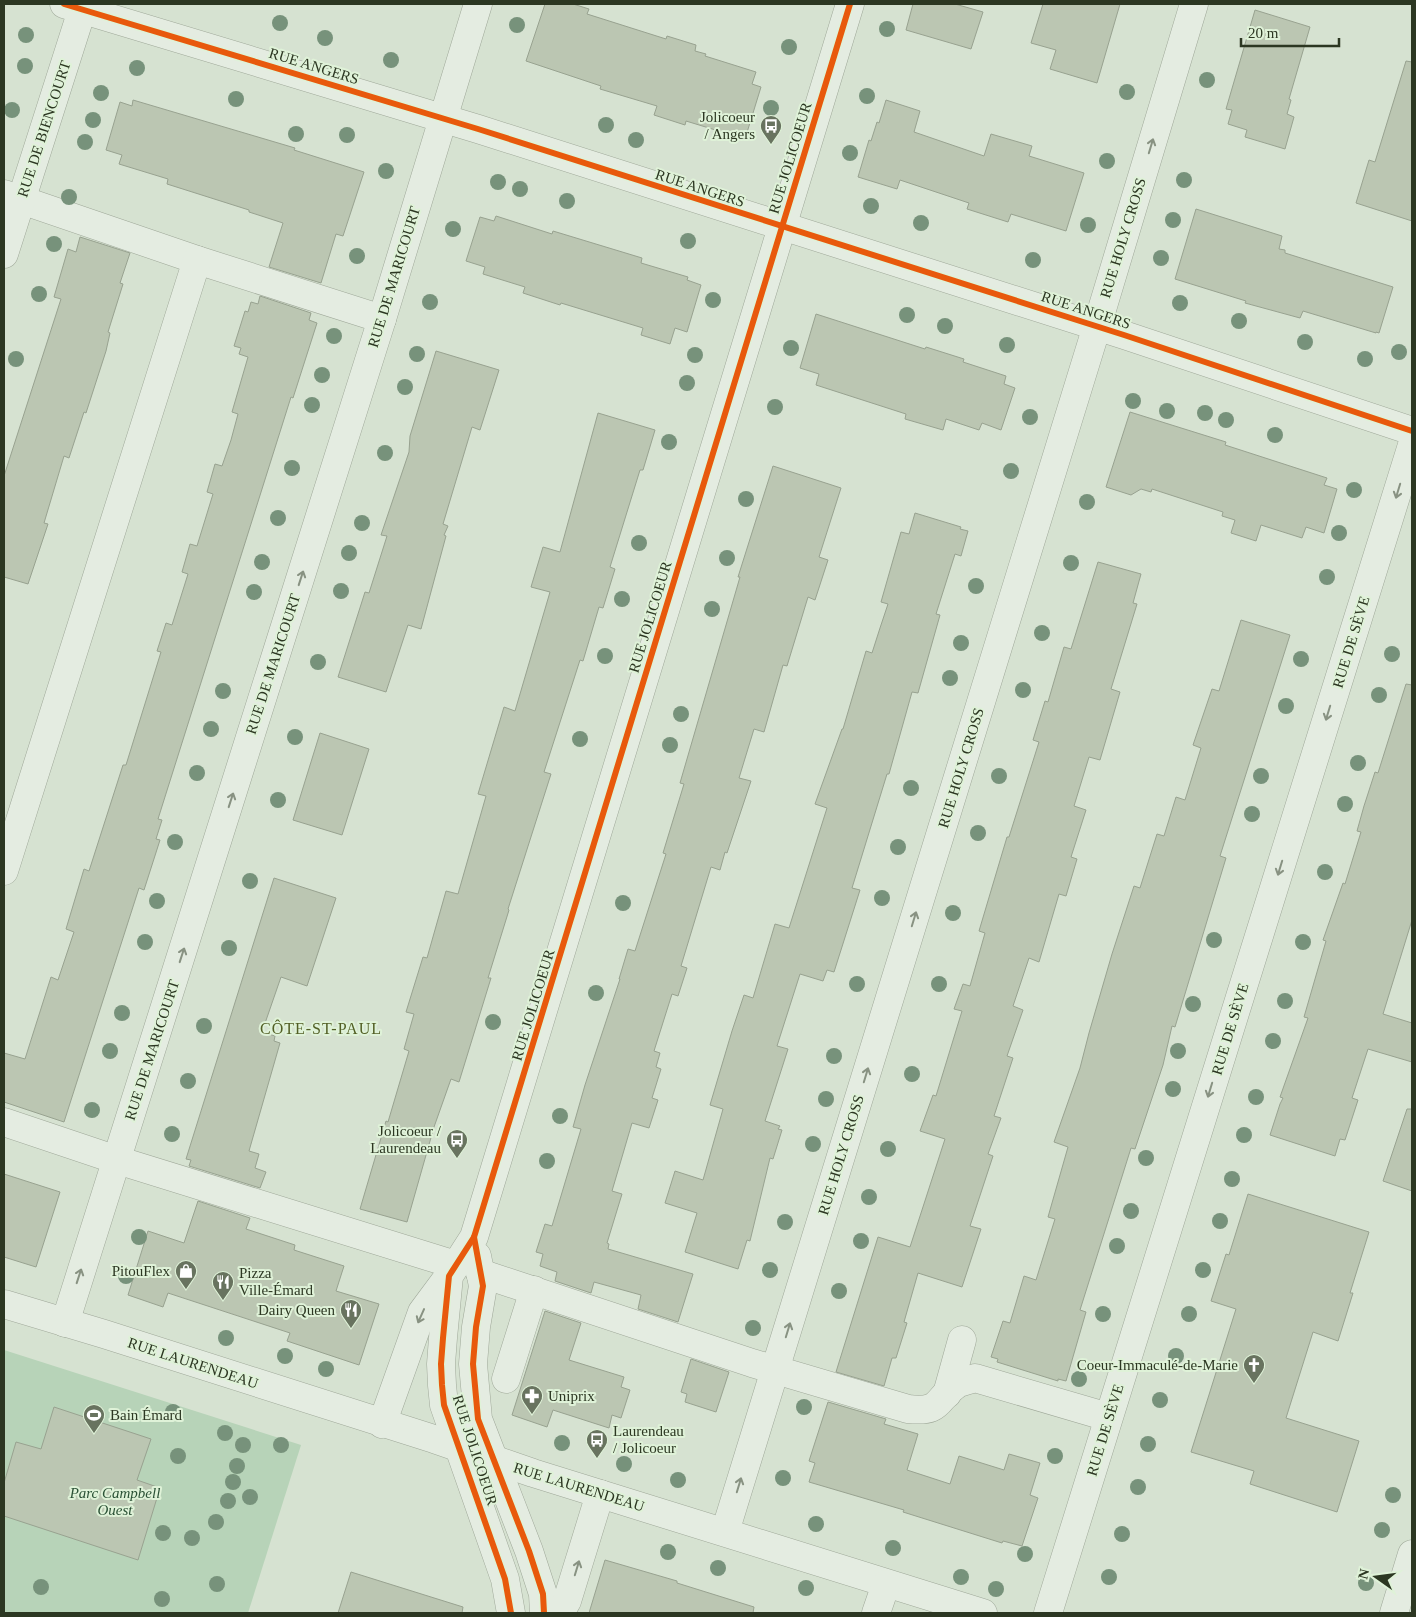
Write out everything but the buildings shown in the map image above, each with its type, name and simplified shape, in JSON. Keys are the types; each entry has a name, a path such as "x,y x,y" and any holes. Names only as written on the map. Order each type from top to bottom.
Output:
{"street":[{"name":"RUE DE MARICOURT","path":"65,1323 382,319 478,4"},
{"name":"RUE JOLICOEUR","path":"511,1613 505,1579 444,1405 442,1346 462,1271 474,1238 850,4"},
{"name":"RUE HOLY CROSS","path":"725,1532 1097,326 1194,4"},
{"name":"RUE ANGERS","path":"77,6 442,118 1097,326 1412,431"},
{"name":"RUE DE BIENCOURT","path":"4,254 12,197 77,6"},
{"path":"12,197 197,260 382,319"},
{"path":"4,871 197,260"},
{"name":"RUE DE SÈVE","path":"1048,1613 1412,445"},
{"path":"4,1122 462,1271 534,1290 775,1370 908,1409 932,1408 960,1383 975,1378 1108,1417"},
{"name":"RUE JOLICOEUR","path":"462,1271 482,1286 473,1364 478,1418 529,1551 543,1594 544,1613"},
{"path":"382,1424 422,1312 462,1271"},
{"path":"506,1379 534,1290"},
{"name":"RUE LAURENDEAU","path":"4,1304 434,1439 600,1494 983,1613"},
{"path":"947,1394 962,1340"},
{"path":"560,1613 567,1601 600,1494"},
{"path":"1394,1613 1412,1554"},
{"path":"876,1613 886,1584"}],"green space":[{"name":"Parc Campbell Ouest","path":"4,1350 301,1445 248,1613 4,1613"}],"cycle path":[{"path":"64,4 478,129 1124,335 1412,431"},
{"path":"511,1613 505,1579 444,1405 441,1364 449,1276 474,1237 850,4"},
{"path":"474,1237 483,1286 476,1327 473,1364 478,1419 529,1551 543,1594 544,1613"}],"place":[{"name":"Jolicoeur / Angers","path":"771,145"},
{"name":"Jolicoeur / Laurendeau","path":"457,1159"},
{"name":"PitouFlex","path":"186,1290"},
{"name":"Pizza Ville-Émard","path":"223,1301"},
{"name":"Dairy Queen","path":"351,1329"},
{"name":"Coeur-Immaculé-de-Marie","path":"1254,1384"},
{"name":"Uniprix","path":"532,1415"},
{"name":"Bain Émard","path":"94,1434"},
{"name":"Laurendeau / Jolicoeur","path":"597,1459"}],"district":[{"name":"CÔTE-ST-PAUL","path":"321,1028"}]}
